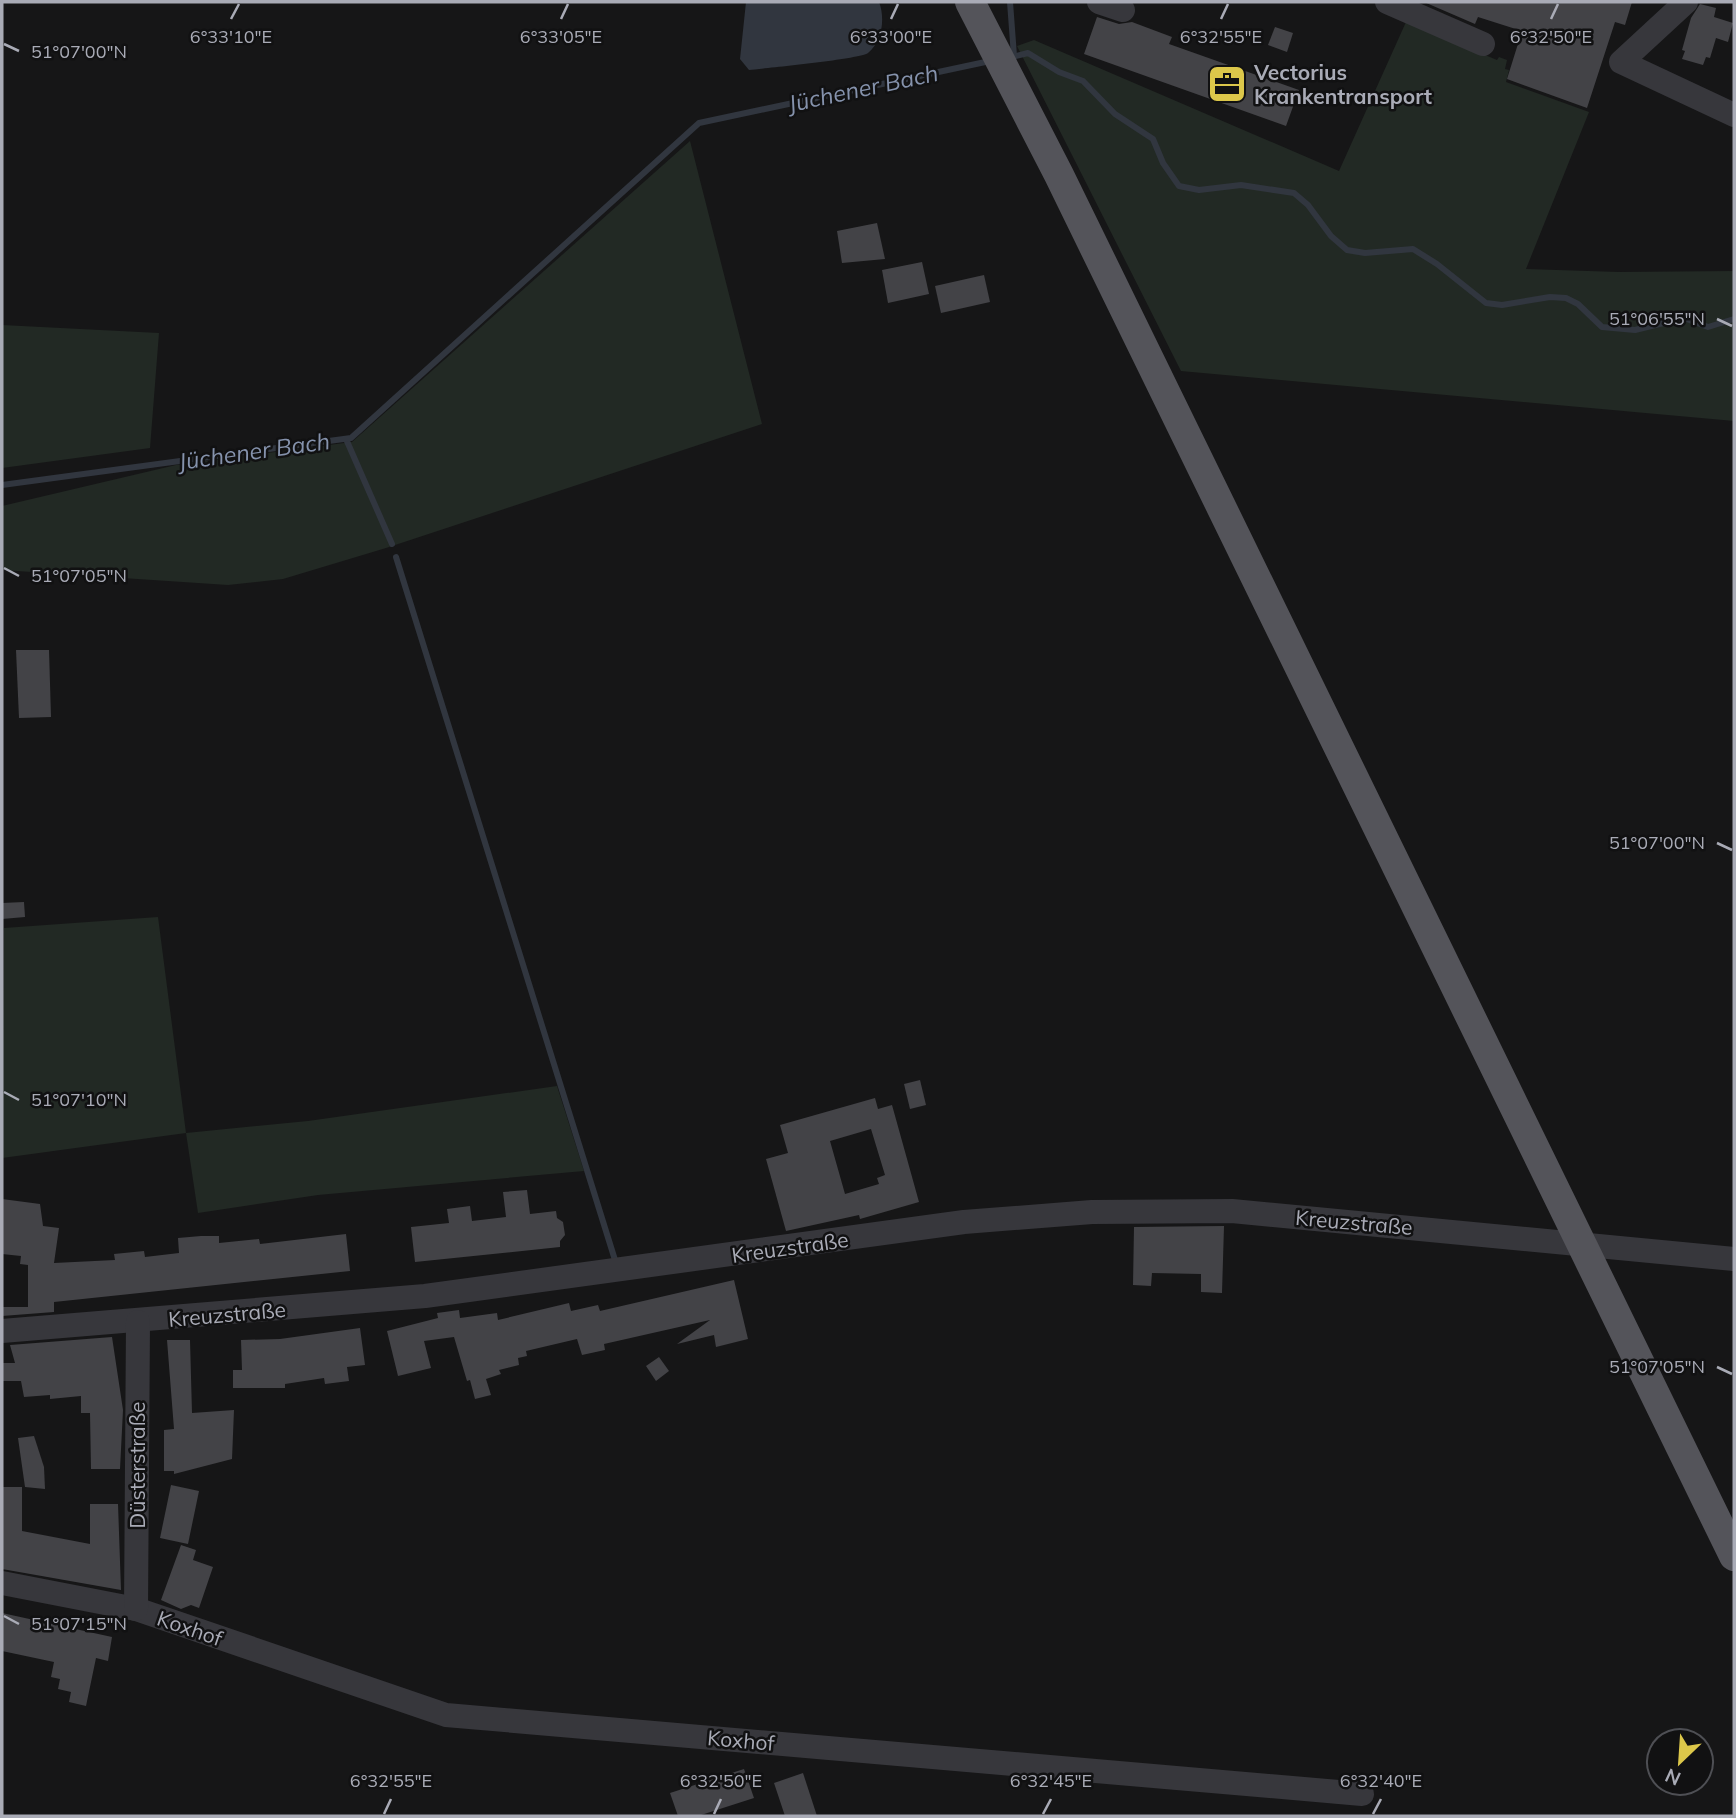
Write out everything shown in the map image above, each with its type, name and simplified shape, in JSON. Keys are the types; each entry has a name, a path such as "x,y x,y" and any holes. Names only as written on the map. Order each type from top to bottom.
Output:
{"main road":[{"path":"970,2 1016,90 1734,1556"}],"street":[{"path":"1100,2 1124,10"},
{"path":"1387,2 1483,44"},
{"path":"1686,2 1621,62 1734,115"},
{"name":"Kreuzstraße","path":"2,1331 138,1322 425,1296 924,1227 1059,1214 1232,1211 1734,1259"},
{"name":"Düsterstraße","path":"136,1609 138,1322"},
{"name":"Koxhof","path":"2,1583 136,1609 446,1716 1362,1794"}],"shaded area":[{"path":"746,2 879,2 882,15 880,36 873,48 862,55 749,70 740,59"},
{"path":"1406,22 1497,60 1499,57 1507,60 1505,69 1509,70 1506,82 1589,112 1526,269 1619,272 1734,271 1734,421 1181,371 1017,46 1034,40 1339,171"},
{"path":"690,141 762,424 386,548 283,579 228,585 2,570 2,506 176,465 352,442"},
{"path":"2,325 159,333 150,448 2,468"},
{"path":"158,917 186,1133 2,1158 4,928"},
{"path":"557,1086 584,1171 318,1195 198,1213 186,1133 308,1121"}],"building":[{"path":"1424,2 1632,2 1625,25 1615,22 1587,108 1507,79 1522,31 1478,17 1475,24"},
{"path":"1700,4 1716,8 1714,17 1733,23 1728,42 1716,38 1710,58 1706,57 1703,65 1682,59 1691,18"},
{"path":"1097,17 1119,24 1132,22 1172,37 1169,44 1299,90 1286,126 1084,54"},
{"path":"1275,27 1293,33 1287,52 1268,45"},
{"path":"877,223 885,259 842,263 837,231"},
{"path":"922,262 929,294 888,303 882,270"},
{"path":"984,275 990,302 941,313 935,286"},
{"path":"16,650 49,650 51,717 19,718"},
{"path":"24,902 25,917 2,919 2,903"},
{"path":"920,1080 926,1105 910,1109 904,1084"},
{"path":"875,1098 878,1109 892,1105 919,1202 860,1219 859,1215 786,1231 766,1159 788,1153 780,1125","holes":["871,1129 885,1175 877,1178 879,1184 845,1194 830,1141"]},
{"path":"527,1190 530,1214 556,1211 557,1218 563,1222 565,1235 560,1241 560,1247 415,1262 411,1227 449,1223 447,1209 470,1206 472,1221 506,1217 503,1192"},
{"path":"2,1199 40,1204 43,1226 59,1228 54,1263 115,1260 114,1254 144,1251 145,1257 179,1253 178,1238 219,1236 219,1243 259,1239 260,1244 346,1234 350,1271 54,1302 54,1312 2,1316 2,1307 28,1307 28,1265 20,1264 21,1256 2,1254"},
{"path":"1224,1226 1222,1293 1201,1292 1201,1274 1152,1273 1151,1286 1133,1285 1134,1227"},
{"path":"734,1280 748,1339 716,1347 714,1335 677,1344 710,1320 604,1344 605,1350 582,1355 577,1339 526,1351 527,1356 518,1358 519,1365 499,1370 501,1374 486,1379 491,1395 475,1399 454,1337 424,1341 431,1368 398,1376 387,1331 438,1318 437,1313 459,1310 460,1318 497,1313 498,1320 569,1303 571,1311 598,1305 600,1311"},
{"path":"360,1328 365,1365 347,1367 349,1381 325,1384 324,1378 285,1384 285,1388 233,1388 233,1370 242,1370 241,1340 280,1339"},
{"path":"112,1337 123,1410 120,1469 91,1469 90,1413 81,1413 81,1396 50,1399 50,1395 24,1397 21,1381 2,1381 2,1363 15,1363 10,1345"},
{"path":"167,1340 190,1340 192,1413 234,1410 232,1459 174,1474 174,1471 164,1471 164,1430 174,1429"},
{"path":"659,1357 669,1371 656,1381 646,1366"},
{"path":"34,1436 44,1467 45,1489 25,1487 18,1438"},
{"path":"171,1485 199,1491 188,1544 160,1538"},
{"path":"2,1487 22,1487 22,1531 90,1544 90,1504 118,1504 121,1590 2,1569"},
{"path":"181,1545 196,1550 193,1560 213,1567 199,1608 191,1605 181,1609 161,1600"},
{"path":"2,1613 112,1637 108,1661 96,1658 86,1706 69,1702 71,1692 58,1689 60,1679 51,1677 54,1662 2,1651"},
{"path":"744,1769 754,1798 698,1816 678,1816 670,1793"},
{"path":"803,1773 817,1816 785,1816 774,1783"}],"waterway":[{"path":"1010,2 1014,56"},
{"name":"Jüchener Bach","path":"1008,58 1028,53 1059,72 1083,81 1115,114 1153,139 1163,163 1179,186 1199,190 1241,185 1294,193 1308,205 1331,236 1347,250 1365,253 1413,249 1437,264 1486,303 1502,305 1550,297 1566,298 1578,304 1602,327 1635,330 1684,318 1708,327 1734,319"},
{"name":"Jüchener Bach","path":"2,485 351,438 699,123 990,61"},
{"path":"346,439 392,544"},
{"path":"396,557 615,1260"}],"place":[{"name":"Vectorius Krankentransport","path":"1227,84"}]}
